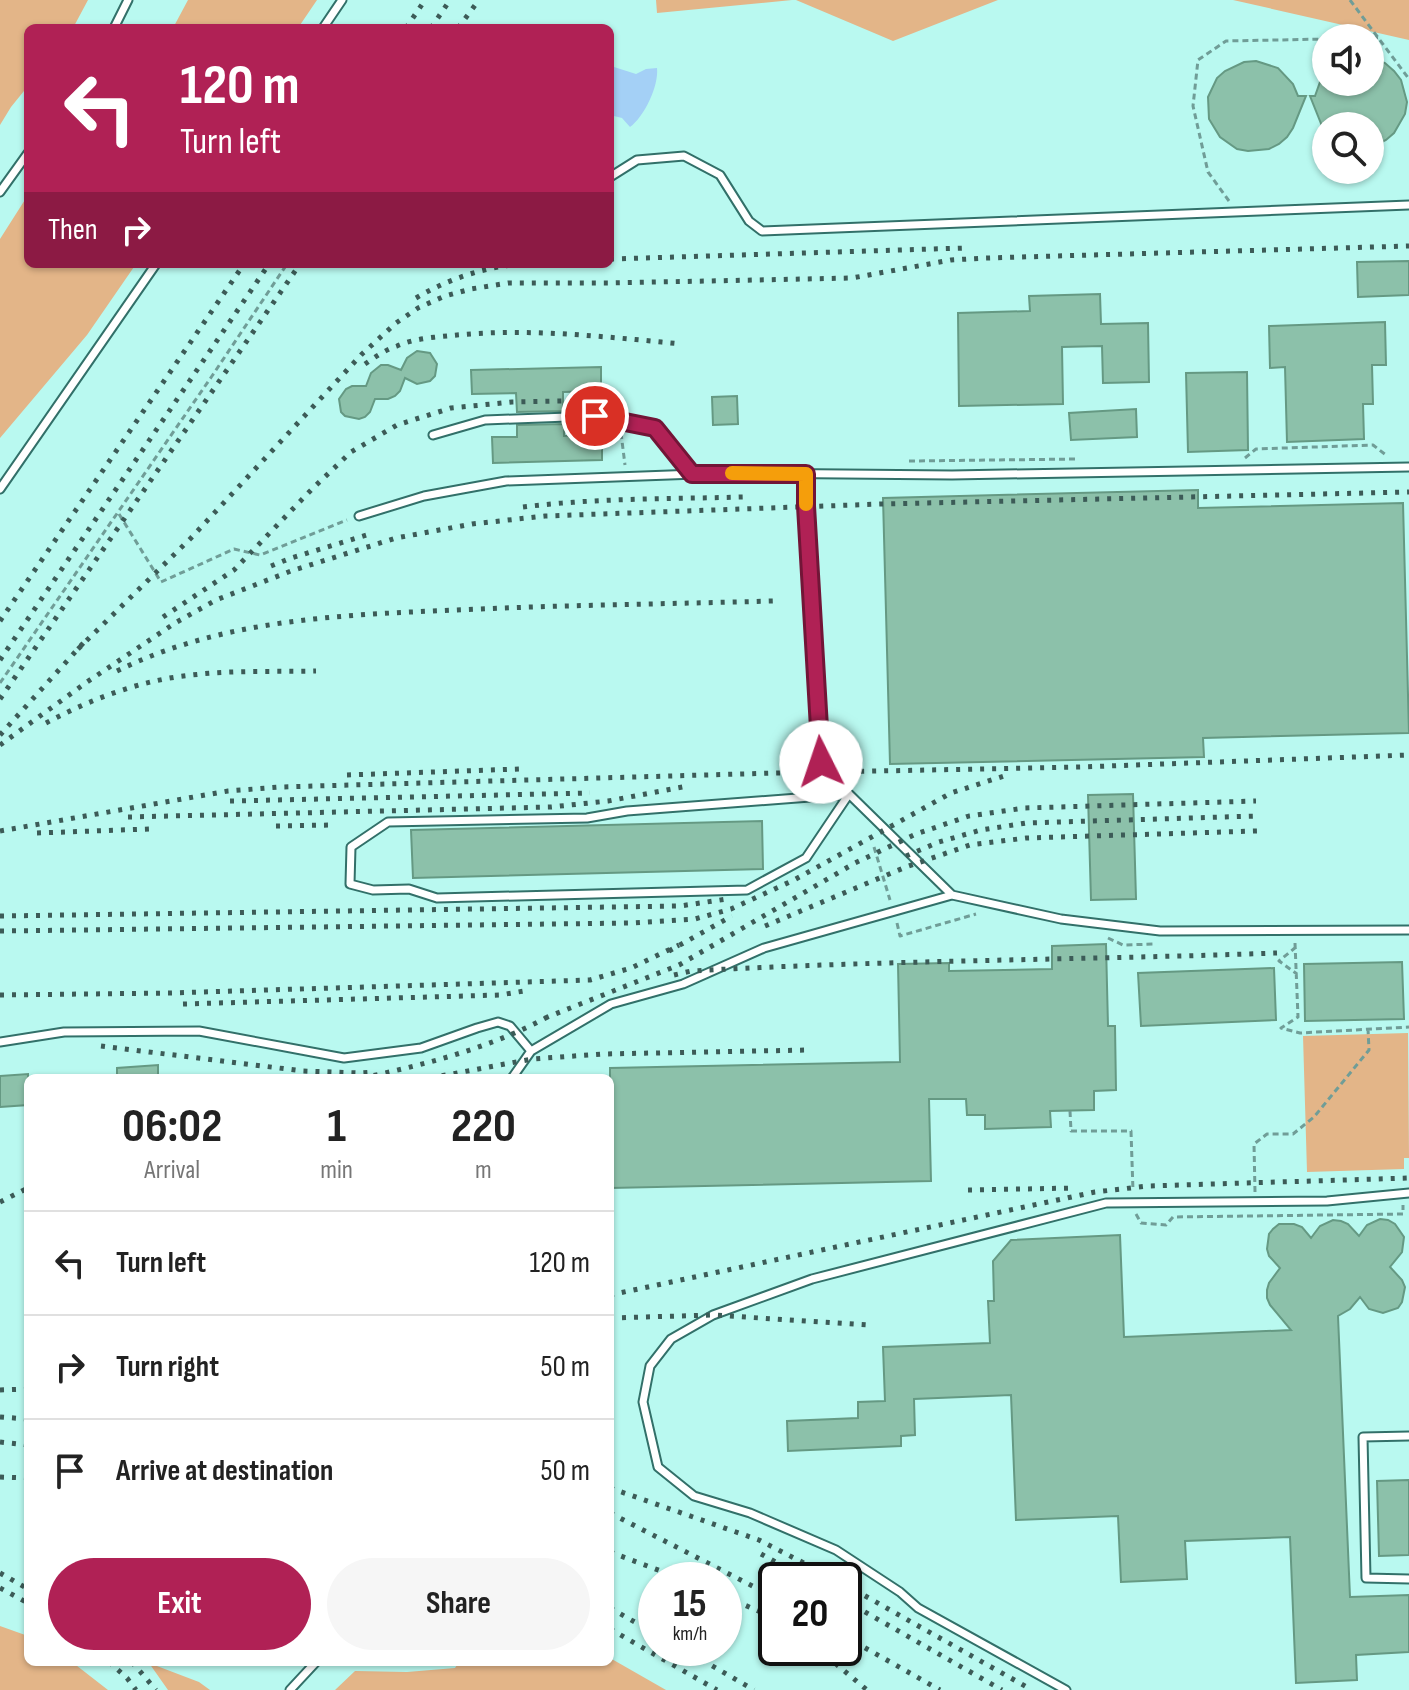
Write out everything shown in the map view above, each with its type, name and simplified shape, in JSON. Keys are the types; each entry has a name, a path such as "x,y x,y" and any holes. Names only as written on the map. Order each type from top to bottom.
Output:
{"lane":[{"path":"116,24 128,0"},
{"path":"326,24 342,0"},
{"path":"614,174 637,160 684,156 720,175 749,221 762,231 1409,205"},
{"path":"0,192 24,159"},
{"path":"0,489 153,268"},
{"path":"433,435 485,420 595,416 655,428 692,474"},
{"path":"359,516 424,496 506,481 692,474 952,475 1409,467"},
{"path":"806,474 821,762 849,794 952,895"},
{"path":"849,794 806,858 747,890 437,898 409,889 373,890 350,884 351,847 388,822 587,818 627,811 849,794"},
{"path":"515,1074 531,1051 611,1004 683,984 764,948 952,895 1061,919 1160,931 1409,930"},
{"path":"0,1042 64,1032 199,1031 344,1058 421,1048 498,1022 510,1026 531,1051"},
{"path":"1066,1690 918,1608 900,1592 836,1550 750,1513 694,1496 658,1467 643,1402 650,1366 671,1339 713,1315 812,1279 1106,1203 1327,1201 1409,1193"},
{"path":"1409,1436 1363,1437 1366,1578 1409,1579"},
{"path":"290,1690 312,1666"}],"path":[{"path":"1350,0 1368,24"},
{"path":"1238,212 1208,172 1193,106 1198,60 1226,41 1312,38"},
{"path":"1384,46 1409,79"},
{"path":"0,683 284,268"},
{"path":"616,394 625,469"},
{"path":"1246,458 1256,449 1373,445 1390,457"},
{"path":"902,461 1089,459"},
{"path":"118,513 161,582 234,549 260,555 359,516"},
{"path":"1297,974 1279,961 1296,945 1297,974 1298,1017 1281,1028 1300,1033 1409,1027"},
{"path":"1255,1202 1254,1144 1267,1134 1293,1134 1314,1117 1369,1050 1368,1029"}],"shaded area":[{"path":"0,0 88,0 75,24 24,24 24,91 0,125"},
{"path":"188,0 317,0 301,24 175,24"},
{"path":"656,0 792,0 657,13"},
{"path":"796,0 998,0 893,41"},
{"path":"1233,0 1409,0 1409,40 1384,34 1384,24 1339,24"},
{"path":"24,201 24,268 133,268 87,335 0,438 0,239"},
{"path":"1408,1033 1409,1158 1404,1158 1404,1169 1307,1172 1303,1036"},
{"path":"0,1626 24,1635 24,1666 77,1666 108,1690 0,1690"},
{"path":"614,1660 666,1690 335,1690 355,1671 407,1672 455,1668 614,1666"},
{"path":"151,1666 199,1682 210,1690 168,1690"}],"water":[{"path":"614,67 636,74 657,68 650,100 640,116 630,127 622,118 614,116"}],"building":[{"path":"1256,61 1278,68 1293,84 1298,96 1306,96 1287,137 1269,149 1248,151 1237,149 1220,137 1209,119 1208,97 1217,78 1225,71 1244,62"},
{"path":"1384,63 1401,80 1407,102 1405,114 1394,133 1384,141 1384,112 1316,112 1312,96 1384,96"},
{"path":"1409,261 1409,295 1358,297 1357,262"},
{"path":"1100,294 1101,324 1148,323 1149,382 1103,383 1102,346 1062,347 1063,404 959,406 958,313 1030,311 1029,296"},
{"path":"1385,322 1386,365 1372,365 1373,404 1363,404 1364,439 1287,442 1285,367 1270,368 1269,326"},
{"path":"417,351 430,353 437,364 435,376 430,381 417,384 405,378 395,396 375,399 365,417 359,419 341,412 339,399 346,389 366,386 371,373 381,365 401,370 407,358"},
{"path":"601,367 601,391 563,392 563,411 517,412 516,393 472,394 471,370"},
{"path":"1247,372 1248,450 1188,452 1186,373"},
{"path":"737,396 738,424 713,425 712,397"},
{"path":"1136,409 1137,437 1071,440 1069,413"},
{"path":"564,424 564,436 602,434 602,460 493,463 492,437 517,437 517,425"},
{"path":"1198,490 1198,508 1403,503 1409,733 1203,738 1204,757 890,764 883,498"},
{"path":"1133,794 1136,899 1091,900 1088,795"},
{"path":"762,821 763,869 413,878 411,830"},
{"path":"1106,944 1108,1026 1115,1026 1116,1090 1094,1091 1094,1110 1050,1111 1051,1127 985,1129 985,1115 967,1115 966,1099 929,1099 931,1181 614,1188 614,1074 610,1074 610,1068 900,1062 898,964 949,963 949,971 1052,969 1052,946"},
{"path":"1402,962 1404,1019 1305,1021 1304,964"},
{"path":"1274,968 1276,1020 1141,1026 1138,973"},
{"path":"158,1065 158,1074 117,1074 117,1068"},
{"path":"24,1074 24,1105 0,1107 0,1076"},
{"path":"1380,1219 1395,1224 1404,1237 1402,1252 1390,1267 1405,1287 1402,1302 1398,1308 1383,1313 1369,1309 1360,1297 1350,1309 1338,1316 1350,1597 1409,1595 1409,1652 1356,1655 1357,1680 1296,1683 1290,1537 1185,1541 1187,1579 1121,1582 1118,1516 1016,1520 1011,1395 914,1399 915,1435 901,1436 901,1446 788,1451 787,1421 858,1418 858,1402 885,1401 883,1347 990,1343 988,1301 994,1301 993,1261 1011,1240 1120,1235 1124,1337 1291,1330 1267,1298 1269,1283 1280,1268 1267,1249 1273,1229 1279,1224 1294,1224 1302,1227 1311,1238 1320,1226 1333,1220 1348,1224 1359,1236 1367,1225"},
{"path":"1409,1480 1409,1555 1379,1556 1377,1481"}],"railway":[{"path":"409,24 425,0"},
{"path":"434,24 450,0"},
{"path":"461,24 479,0"},
{"path":"78,649 191,538 362,354 396,323 418,308 445,296 508,283 852,278 951,260 986,258 1409,246"},
{"path":"614,259 966,248"},
{"path":"0,621 241,268"},
{"path":"0,660 266,268"},
{"path":"0,699 297,268"},
{"path":"416,298 440,285 492,268"},
{"path":"365,364 411,341 485,333 570,334 682,344"},
{"path":"163,617 234,570 351,452 397,425 451,408 512,402 612,400"},
{"path":"0,745 87,682 175,623 216,600 291,571 396,538 472,524 545,516 881,504 1409,492"},
{"path":"523,507 605,500 743,497"},
{"path":"271,566 370,534"},
{"path":"117,671 198,640 240,630 326,618 496,608 773,601"},
{"path":"0,735 86,640"},
{"path":"46,723 81,706 154,681 223,672 316,671"},
{"path":"0,831 228,791 280,787 1081,767 1409,755"},
{"path":"347,775 519,769"},
{"path":"0,931 630,923 695,919 731,909 794,880 951,793 1007,775"},
{"path":"128,817 551,807 608,801 688,786"},
{"path":"230,801 590,793"},
{"path":"545,1018 679,965 855,863 916,834 969,816 1025,808 1256,801"},
{"path":"906,856 939,842 981,830 1026,823 1257,816"},
{"path":"276,826 332,825"},
{"path":"37,833 149,829"},
{"path":"765,926 906,867 970,845 1026,838 1257,831"},
{"path":"0,916 680,906 727,899"},
{"path":"669,951 732,916"},
{"path":"0,995 590,980 631,968 679,945"},
{"path":"674,975 691,971 837,965 1277,953"},
{"path":"183,1004 500,995 530,990"},
{"path":"380,1074 460,1053 508,1036 553,1014"},
{"path":"101,1046 303,1071 375,1072"},
{"path":"451,1074 532,1059 602,1054 809,1050"},
{"path":"614,1294 1095,1192 1148,1186 1409,1178"},
{"path":"968,1190 1076,1188"},
{"path":"0,1202 24,1190"},
{"path":"614,1318 713,1315 869,1325"},
{"path":"0,1390 24,1389"},
{"path":"0,1417 24,1419"},
{"path":"0,1442 24,1445"},
{"path":"0,1477 24,1478"},
{"path":"614,1489 759,1540 802,1562"},
{"path":"614,1515 758,1589"},
{"path":"614,1553 638,1562"},
{"path":"761,1554 775,1562"},
{"path":"0,1573 24,1587"},
{"path":"0,1588 24,1601"},
{"path":"862,1594 1032,1690"},
{"path":"742,1604 758,1611"},
{"path":"614,1610 638,1624"},
{"path":"862,1610 1002,1690"},
{"path":"614,1631 717,1690"},
{"path":"862,1646 940,1690"},
{"path":"114,1666 136,1690"},
{"path":"135,1666 156,1690"},
{"path":"712,1666 754,1690"},
{"path":"838,1666 867,1690"}],"slow traffic":[{"path":"732,473 806,474 806,504"}],"route":[{"path":"595,416 655,428 692,474 806,474 821,762"}]}
